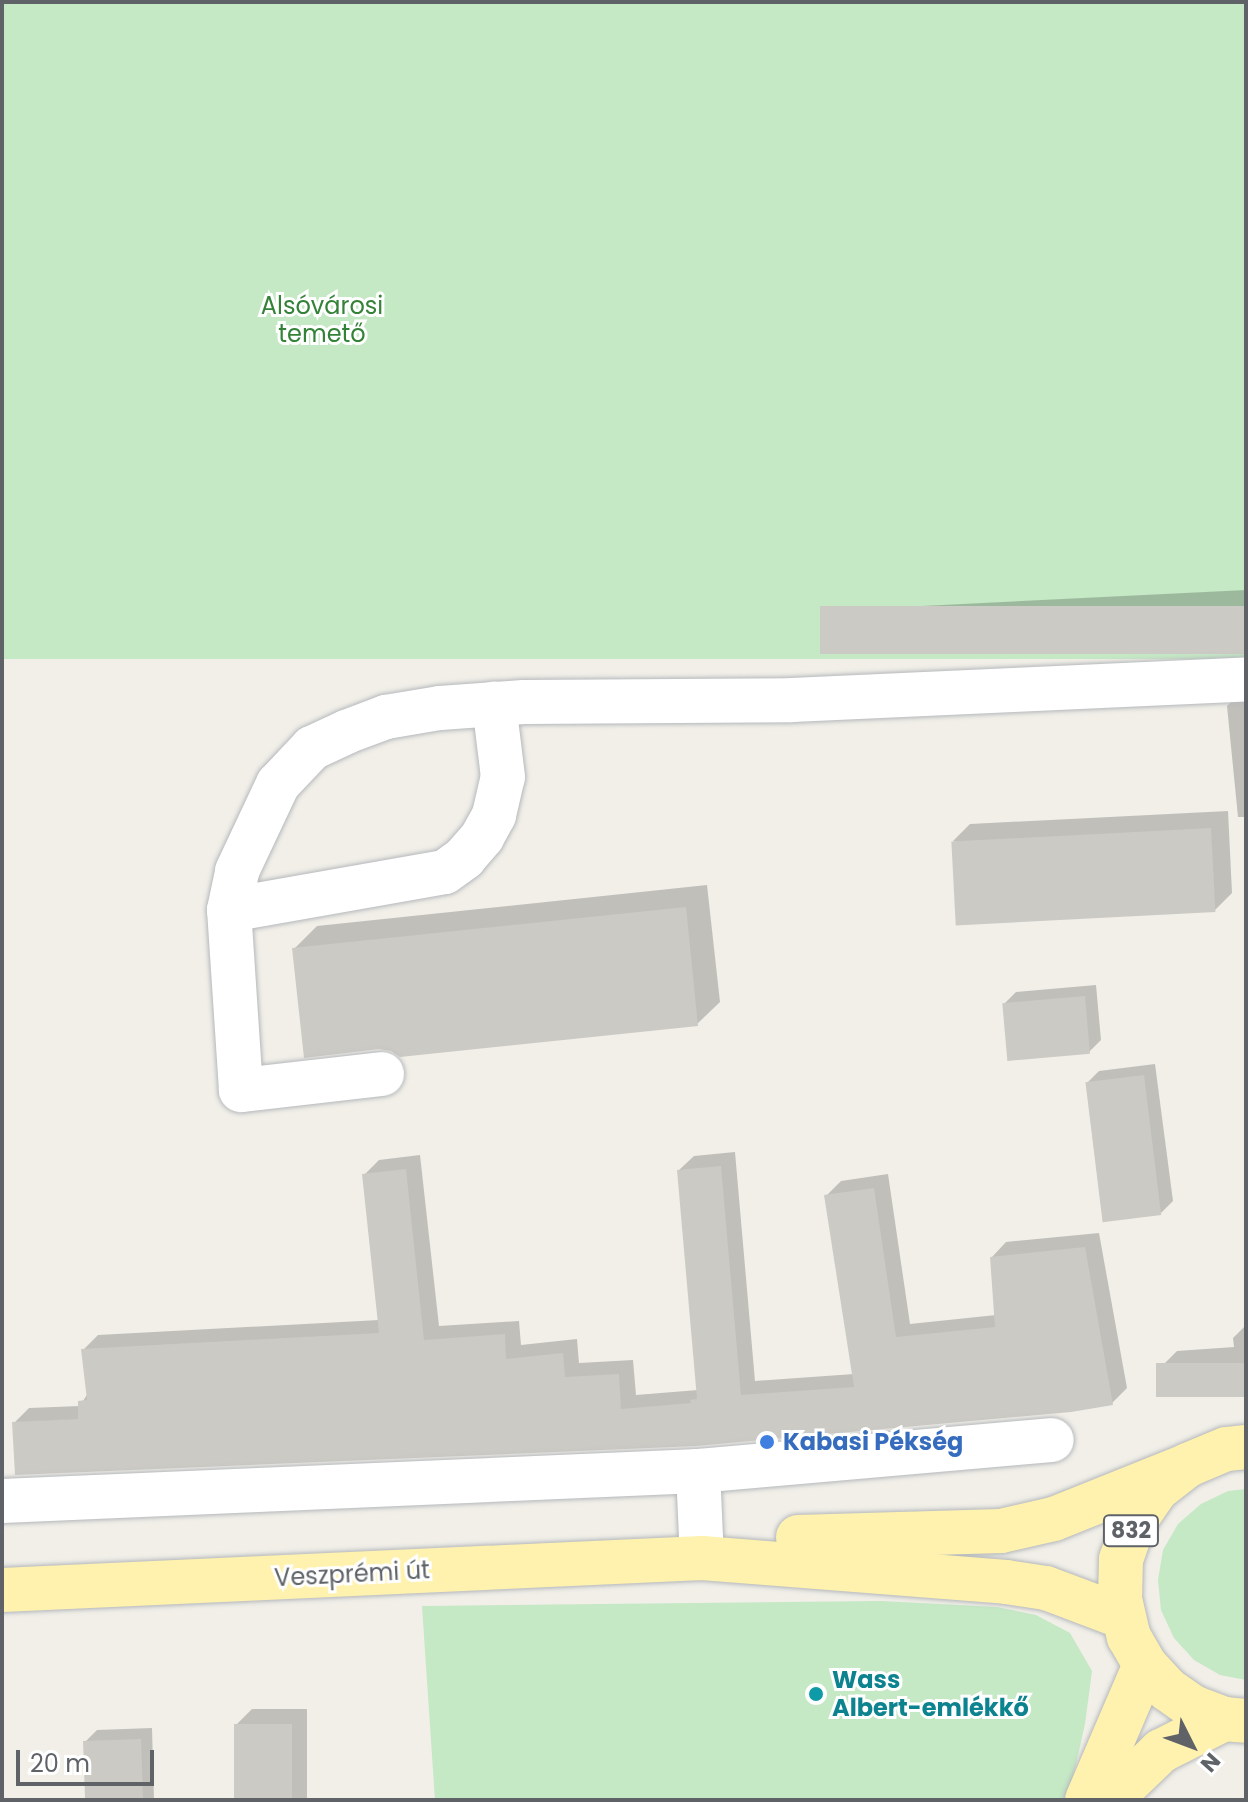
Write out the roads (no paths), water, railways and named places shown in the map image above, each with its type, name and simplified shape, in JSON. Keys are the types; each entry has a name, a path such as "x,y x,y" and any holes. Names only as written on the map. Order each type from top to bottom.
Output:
{"main road":[{"name":"832","path":"1235,1720 1193,1707 1167,1689 1145,1665 1129,1637 1123,1617 1121,1559 1134,1522 1157,1489 1188,1465 1226,1449 1246,1447"},
{"name":"Veszprémi út","path":"702,1558 780,1537 1001,1531 1054,1519 1188,1465"},
{"name":"Veszprémi út","path":"2,1590 702,1558 1006,1582 1046,1588 1123,1617"},
{"path":"1087,1800 1145,1665"},
{"name":"832","path":"1110,1800 1161,1751 1235,1720"}],"lane":[{"path":"382,1074 241,1090 229,910 237,871 252,833 278,784 312,748 386,717 494,704 792,700 1246,679"},
{"path":"229,910 445,872 464,858 482,837 494,815 503,777 494,704"},
{"path":"2,1501 698,1471 1052,1440"},
{"path":"698,1471 702,1558"}],"place":[{"name":"Kabasi Pékség","path":"767,1442"},
{"name":"Wass Albert-emlékkő","path":"816,1694"}],"park label":[{"name":"Alsóvárosi temető","path":"322,320"}]}
